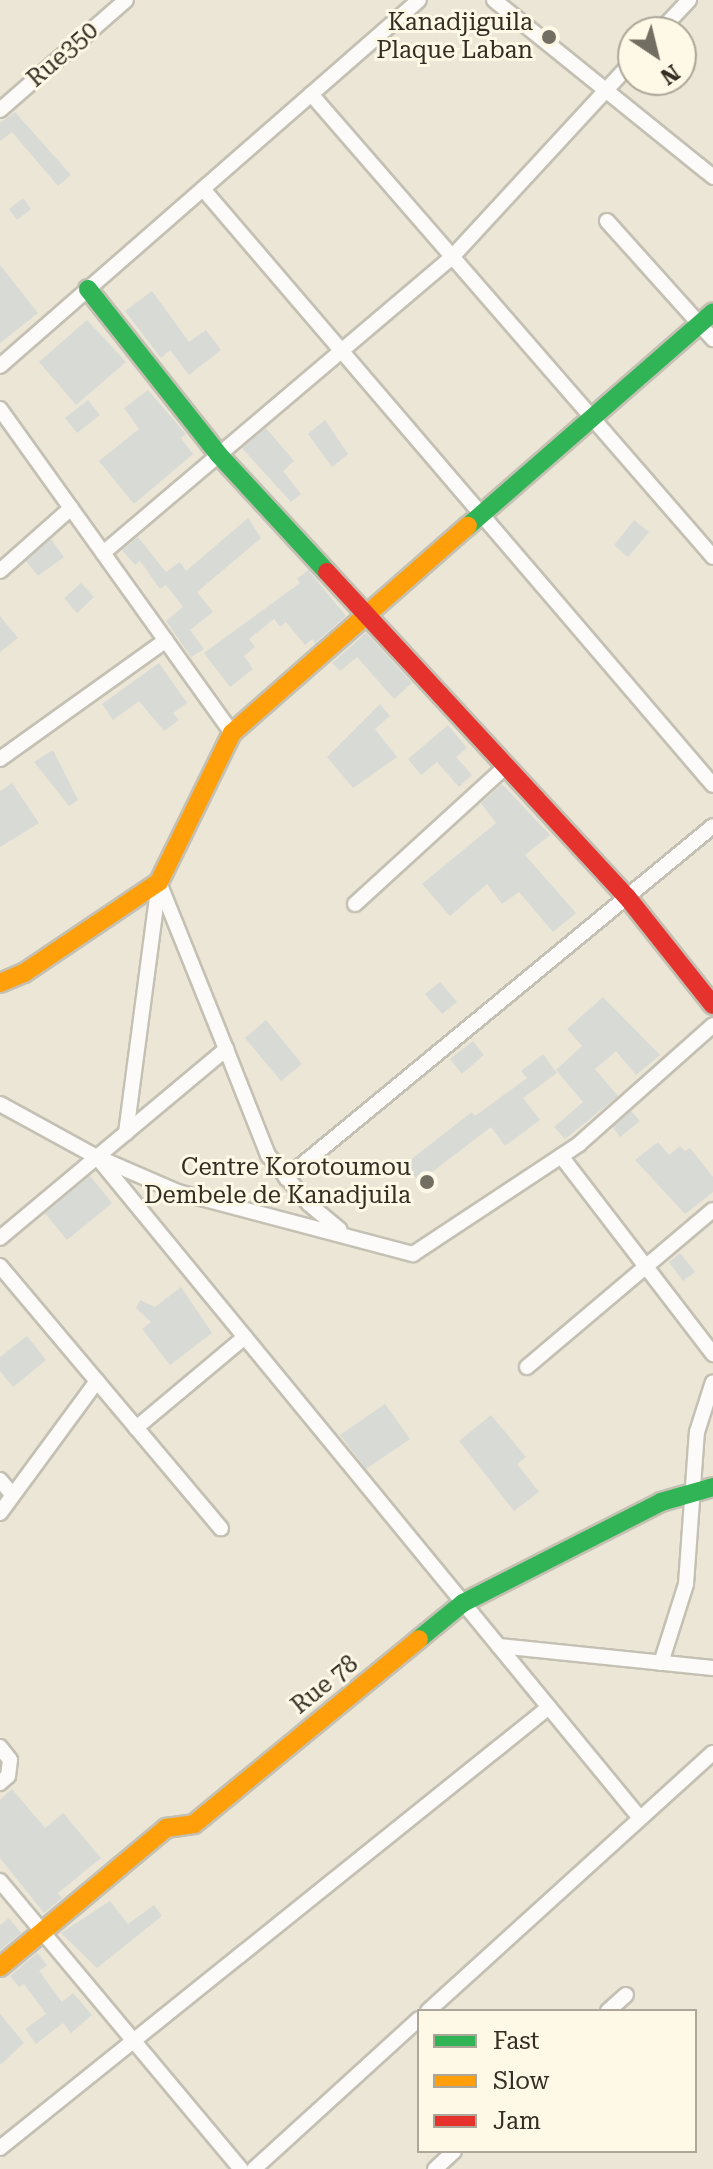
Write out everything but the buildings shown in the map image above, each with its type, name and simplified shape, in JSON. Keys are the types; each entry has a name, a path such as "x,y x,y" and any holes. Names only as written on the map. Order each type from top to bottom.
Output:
{"street":[{"name":"Rue350","path":"0,110 126,0"},
{"path":"0,366 419,0"},
{"path":"494,0 713,177"},
{"path":"674,16 689,0"},
{"path":"103,553 451,258 617,78"},
{"path":"311,94 591,422 713,557"},
{"path":"203,189 713,785"},
{"path":"607,221 713,339"},
{"path":"88,289 219,455 627,897 713,1005"},
{"path":"126,1133 159,882 232,733 481,514 591,422 713,312"},
{"path":"0,409 232,733"},
{"path":"0,571 71,508"},
{"path":"0,759 166,640"},
{"path":"355,904 506,766"},
{"path":"286,1178 713,826"},
{"path":"0,983 24,973 159,882"},
{"path":"159,882 259,1136 286,1178 343,1233"},
{"path":"0,1104 97,1157 178,1192 343,1233 413,1254 561,1156 713,1025"},
{"path":"0,1238 226,1049"},
{"path":"561,1156 713,1354"},
{"path":"97,1157 640,1818"},
{"path":"527,1367 713,1210"},
{"path":"0,1266 221,1528"},
{"path":"136,1428 245,1337"},
{"path":"0,1513 11,1493 97,1381"},
{"path":"661,1663 686,1584 690,1493 697,1432 713,1382"},
{"path":"0,1480 11,1493"},
{"name":"Rue 78","path":"0,1967 166,1828 194,1824 463,1603 661,1502 713,1487"},
{"path":"499,1646 713,1668"},
{"path":"0,2148 131,2038 330,1887 549,1707"},
{"path":"0,1747 10,1760 8,1776 0,1783"},
{"path":"431,2009 713,1753"},
{"path":"0,1881 241,2169"},
{"path":"610,2009 626,1995"},
{"path":"254,2169 417,2022"},
{"path":"435,2169 452,2153"}],"traffic: fast":[{"path":"88,289 219,455 327,572"},
{"path":"468,526 713,312"},
{"path":"419,1639 463,1603 661,1502 713,1487"}],"traffic: slow":[{"path":"0,983 24,973 159,882 232,733 468,526"},
{"path":"0,1967 166,1828 194,1824 419,1639"}],"traffic: jam":[{"path":"327,572 627,897 713,1005"}],"place":[{"name":"Kanadjiguila Plaque Laban","path":"549,37"},
{"name":"Centre Korotoumou Dembele de Kanadjuila","path":"427,1182"}]}
